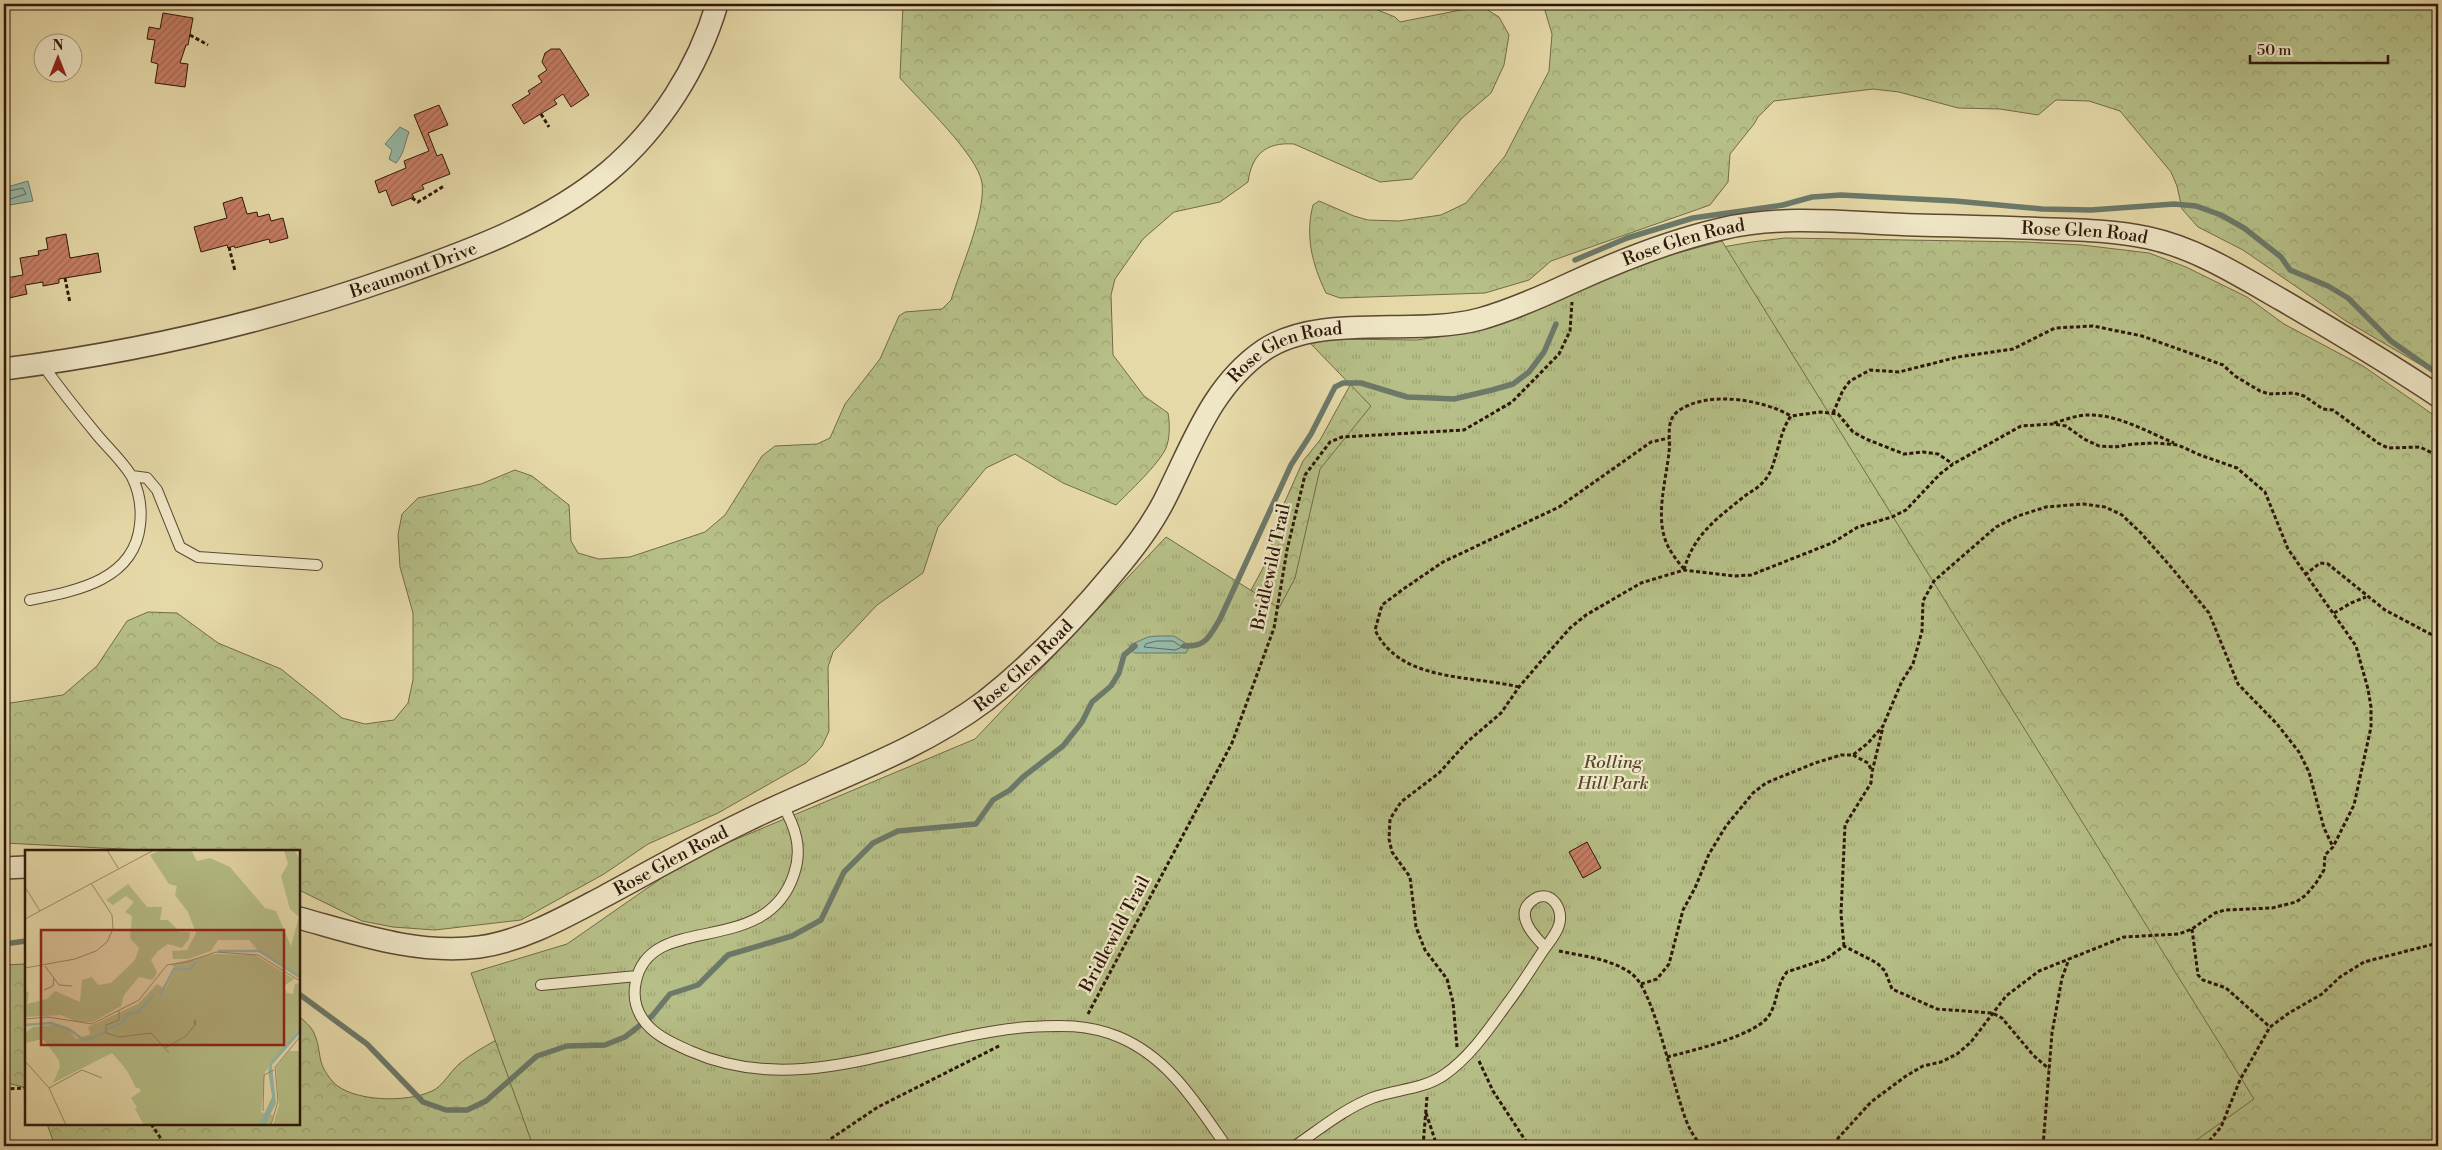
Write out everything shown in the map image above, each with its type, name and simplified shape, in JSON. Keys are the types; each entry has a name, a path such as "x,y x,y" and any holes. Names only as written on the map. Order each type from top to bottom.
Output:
{"street":[{"name":"Beaumont Drive","path":"4,369 128,350 267,319 426,266 494,238 549,212 608,172 638,143 678,90 697,60 717,4"},
{"name":"Rose Glen Road","path":"300,918 380,941 419,948 446,949 484,946 542,928 745,821 887,757 937,731 981,703 1029,661 1116,571 1142,536 1164,500 1196,430 1216,398 1244,366 1266,348 1286,338 1332,329 1413,328 1470,322 1503,312 1572,282 1685,239 1752,222 1835,221 2095,231 2150,238 2179,247 2234,273 2346,337 2438,396"},
{"path":"4,868 25,867"}],"lane":[{"path":"30,600 85,588 107,577 125,563 135,546 141,514 140,498 132,476 73,406 42,364"},
{"path":"132,476 147,478 158,490 180,547 198,558 317,565"},
{"path":"782,804 794,825 798,853 796,869 783,898 763,916 749,923 677,940 662,946 650,955 637,976 635,988 638,1010 650,1028 682,1047 721,1063 752,1069 785,1071 848,1063 965,1036 1019,1028 1082,1025 1121,1038 1160,1061 1176,1077 1226,1146"},
{"path":"1296,1146 1360,1103 1428,1084 1444,1075 1475,1046 1520,986 1545,947 1559,923 1560,912 1556,903 1548,897 1538,897 1529,902 1525,911 1526,923 1532,934 1545,947"},
{"path":"541,985 637,976"}],"path":[{"path":"190,35 199,38 208,45"},
{"path":"541,114 549,126"},
{"path":"412,198 418,202 444,186"},
{"path":"229,247 236,271"},
{"path":"65,278 70,303"},
{"name":"Bridlewild Trail","path":"1082,1025 1232,743 1274,628 1287,550 1305,476 1330,442 1342,437 1464,430 1512,402 1559,354 1570,331 1572,282"},
{"path":"1833,413 1843,390 1850,381 1870,370 1899,372 1958,357 2012,349 2055,328 2093,326 2142,336 2223,365 2240,380 2269,394 2294,393 2304,396 2323,409 2333,410 2378,443 2388,448 2420,447 2438,456"},
{"path":"1684,570 1669,549 1662,522 1662,487 1670,451 1669,424 1676,413 1696,403 1722,400 1755,401 1777,407 1791,416 1833,413 1842,417 1846,425 1853,432 1866,439 1904,454 1923,452 1938,454 1953,464"},
{"path":"1458,1062 1453,1002 1446,979 1425,950 1416,927 1410,877 1392,852 1389,839 1390,819 1401,802 1439,773 1467,742 1501,713 1519,687 1570,628 1586,615 1641,584 1684,570 1734,576 1751,575 1789,558 1808,553 1832,543 1858,527 1892,517 1906,510 1940,474 1953,464 2021,426 2053,424 2088,415 2107,417 2132,425 2200,455 2237,468 2252,478 2265,492 2288,549 2356,646 2363,666 2371,707 2370,727 2354,804 2333,847 2325,855 2324,870 2306,895 2296,902 2264,909 2225,910 2215,913 2192,929 2179,934 2124,937 2100,948 2069,958 2033,976 2006,996 1971,1042 1957,1054 1941,1062 1924,1066 1906,1076 1871,1102 1831,1146"},
{"path":"1684,570 1688,554 1711,521 1756,490 1766,480 1785,423 1791,416"},
{"path":"2053,424 2066,426 2084,439 2099,446 2114,447 2156,443 2178,445"},
{"path":"1519,687 1494,681 1455,676 1412,666 1394,655 1380,642 1375,630 1382,605 1444,562 1559,507 1651,442 1669,438"},
{"path":"1844,946 1841,914 1845,825 1872,783 1872,772 1883,726 1892,701 1913,664 1920,646 1923,601 1926,592 1934,581 1996,527 2018,516 2046,507 2065,504 2105,507 2122,515 2141,533 2209,613 2238,684 2277,724 2299,752 2309,772 2324,828 2333,847"},
{"path":"2305,575 2320,563 2328,564 2367,597 2438,638"},
{"path":"2334,613 2351,603 2367,597"},
{"path":"1853,755 1883,726"},
{"path":"1641,984 1657,979 1669,964 1683,910 1695,888 1709,854 1726,826 1753,793 1766,782 1841,755 1853,755 1868,763 1872,772"},
{"path":"2192,929 2198,975 2203,980 2226,988 2270,1027"},
{"path":"2205,1146 2222,1127 2240,1080 2270,1027 2289,1012 2322,994 2340,977 2364,962 2438,943"},
{"path":"1844,946 1877,963 1885,971 1892,989 1924,1005 1937,1010 1992,1014 2002,1018 2032,1055 2049,1069"},
{"path":"1668,1058 1721,1042 1759,1025 1770,1015 1776,989 1787,972 1826,959 1844,946"},
{"path":"1545,947 1621,967 1634,975 1641,984 1668,1058 1689,1127 1701,1146"},
{"path":"2043,1146 2049,1069 2062,978 2069,958"},
{"path":"820,1146 878,1107 992,1051 1015,1036 1019,1028"},
{"path":"1475,1046 1493,1091 1529,1146"},
{"path":"1424,1146 1428,1084"},
{"path":"4,1089 25,1088"},
{"path":"1426,1112 1437,1146"},
{"path":"152,1125 166,1146"}],"green space":[{"path":"903,4 1363,4 1395,17 1400,22 1481,6 1499,17 1509,35 1504,65 1491,93 1462,118 1412,179 1380,182 1294,144 1276,145 1268,148 1257,157 1250,172 1248,182 1220,202 1174,212 1143,239 1115,279 1111,295 1113,355 1144,396 1168,413 1169,431 1166,448 1143,478 1116,505 1063,483 1015,454 986,468 938,527 923,573 877,605 833,652 828,667 829,731 822,746 806,763 718,813 648,844 604,874 521,920 435,930 393,927 362,921 300,890 300,850 141,850 4,843 4,704 63,695 97,666 127,621 148,612 177,613 218,643 281,669 342,718 365,724 394,720 408,703 413,680 413,613 400,567 398,535 402,514 418,498 481,484 515,470 532,476 569,505 571,541 578,553 599,559 630,557 705,532 725,515 762,456 775,446 817,444 830,438 845,404 880,359 899,316 905,312 942,309 951,300 980,209 982,183 978,171 960,144 900,78"},
{"path":"1543,4 2438,4 2438,375 2346,321 2243,250 2198,227 2182,209 2177,186 2171,172 2120,111 2089,101 2056,100 2038,115 2000,109 1958,108 1899,92 1873,89 1774,101 1758,117 1730,154 1728,182 1710,205 1551,261 1529,280 1485,293 1340,298 1326,293 1311,250 1310,228 1313,205 1319,201 1368,220 1399,221 1441,215 1466,203 1505,156 1549,71 1552,34"},
{"name":"Rolling Hill Park","path":"1785,238 2027,242 2082,245 2149,253 2186,267 2247,297 2284,324 2363,366 2438,418 2438,557 2434,569 2434,583 2438,608 2438,1146 1384,1146 1237,616 1269,557 1279,515 1303,461 1320,440 1354,378 1492,333 1687,253"},
{"name":"Rolling Hill Park","path":"1722,241 2254,1099 2188,1146 533,1146 471,973 567,944 689,859 975,739 1166,537 1279,608 1295,578 1320,469 1371,406 1309,342 1333,339 1417,340 1464,333 1651,260"},
{"path":"25,964 25,1088 4,1082 4,965"},
{"path":"300,1017 313,1030 317,1040 321,1063 327,1075 342,1089 366,1097 395,1099 421,1095 432,1091 465,1059 511,1032 1059,1146 55,1146 47,1125 300,1125"}],"water":[{"path":"400,127 409,132 403,152 396,163 389,159 392,150 385,144"},
{"path":"28,181 33,201 4,206 4,188"},
{"path":"1174,636 1190,646 1186,653 1135,653 1129,649 1130,645 1148,637"}],"building":[{"path":"163,13 193,18 188,45 186,45 180,63 188,64 185,87 155,83 158,64 151,62 155,40 147,39 149,27 160,29"},
{"path":"551,49 560,49 589,95 571,107 563,94 554,100 557,104 524,124 512,105 530,94 528,91 542,82 538,76 547,70 542,62 545,53"},
{"path":"439,105 448,125 428,133 437,156 442,154 450,174 422,185 424,189 412,194 414,197 392,206 386,190 379,193 375,181 406,168 404,161 429,151 414,115"},
{"path":"242,197 247,214 257,212 258,217 269,214 271,221 283,218 288,238 270,243 269,239 235,248 234,246 228,248 227,245 201,252 194,227 227,218 223,203"},
{"path":"66,234 70,258 98,253 101,272 59,279 59,283 43,286 43,282 25,285 27,294 9,298 6,278 23,275 20,258 39,255 38,251 48,249 46,238"},
{"path":"1587,842 1601,868 1583,878 1569,852"}],"waterway":[{"path":"1575,260 1627,238 1693,218 1783,205 1812,197 1841,195 1955,201 2042,209 2091,210 2174,204 2196,206 2221,215 2244,228 2281,257 2290,270 2328,286 2348,298 2391,341 2438,374"},
{"path":"1184,646 1202,643 1210,636 1220,619 1291,465 1311,434 1335,387 1343,383 1361,383 1407,397 1454,399 1492,390 1513,384 1529,372 1544,352 1556,324"},
{"path":"300,995 367,1044 423,1102 446,1110 467,1110 486,1101 537,1056 567,1046 605,1045 625,1037 652,1016 670,994 698,985 728,955 792,936 821,920 844,872 873,843 898,831 976,824 993,800 1010,790 1023,777 1063,746 1082,722 1092,702 1111,686 1119,673 1124,655 1135,646"},
{"path":"4,944 25,941"}]}
